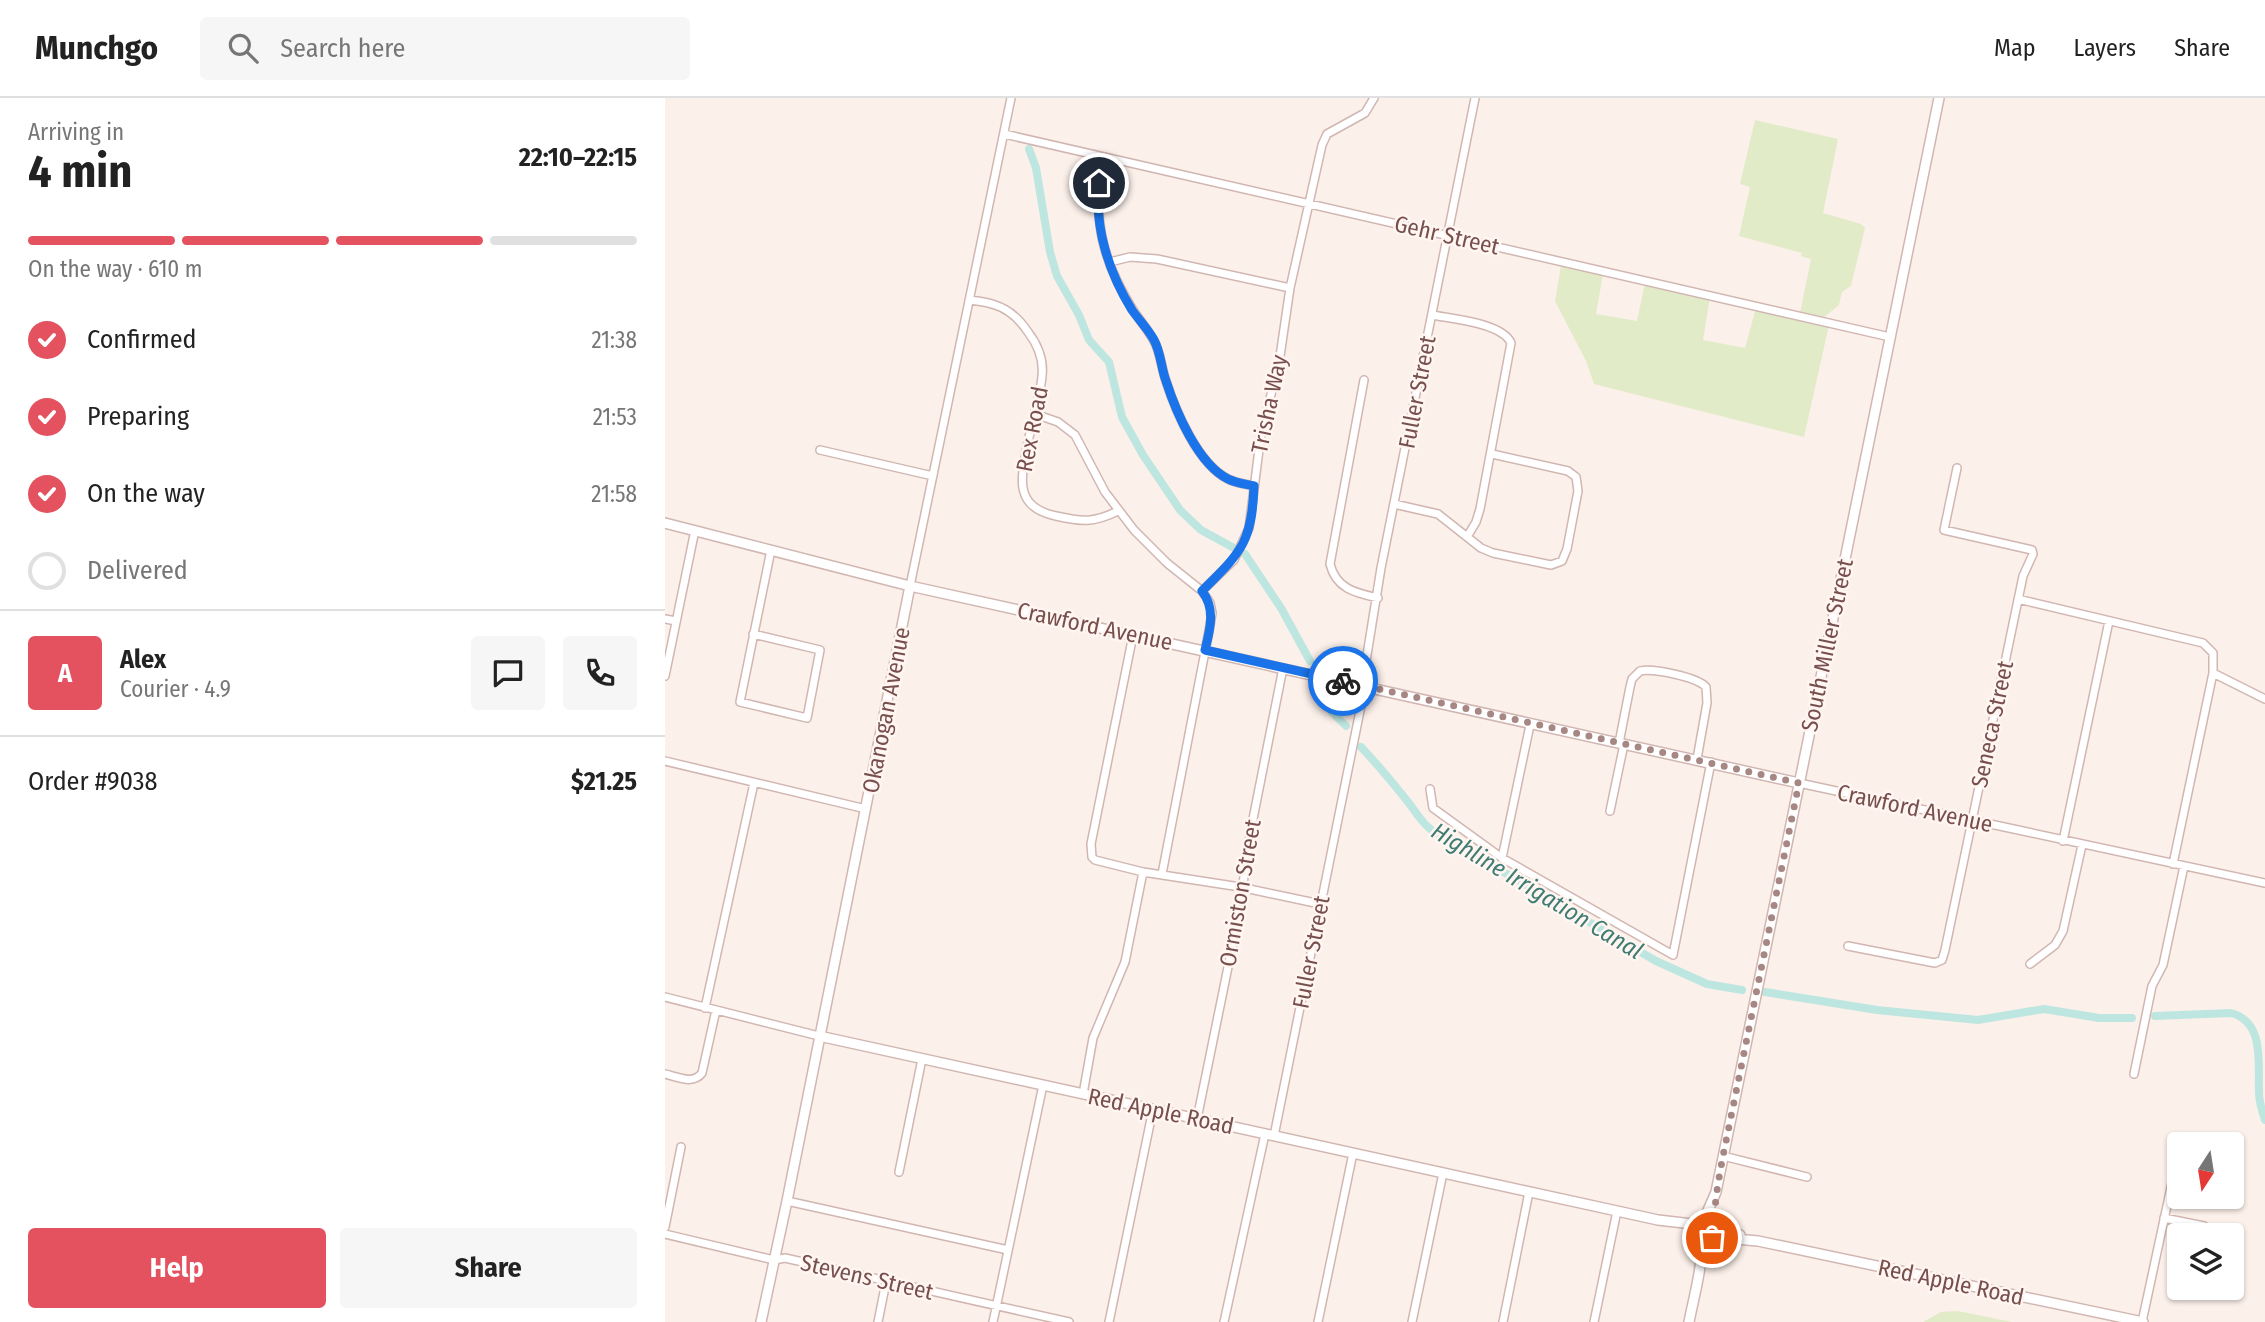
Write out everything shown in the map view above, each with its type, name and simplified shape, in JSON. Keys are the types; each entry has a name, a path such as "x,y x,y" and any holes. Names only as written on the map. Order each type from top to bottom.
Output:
{"street":[{"name":"Okanogan Avenue","path":"761,1322 1011,98"},
{"name":"Trisha Way","path":"1202,591 1234,560 1243,544 1252,514 1264,422 1279,363 1290,288 1322,145 1328,134 1364,113 1374,98"},
{"name":"Fuller Street","path":"1224,1322 1320,904 1363,686 1381,568 1475,98"},
{"name":"South Miller Street","path":"1689,1322 1701,1261 1700,1229 1716,1192 1939,98"},
{"name":"Gehr Street","path":"1004,134 1891,337"},
{"path":"1104,157 1097,205 1100,231 1109,262 1127,301 1153,339 1170,392 1195,445 1223,476 1254,486"},
{"path":"1109,262 1130,257 1157,259 1290,288"},
{"name":"Rex Road","path":"969,300 996,305 1013,314 1039,348 1043,374 1022,483 1023,491 1031,505 1048,515 1079,521 1096,522 1118,511"},
{"path":"1432,315 1495,329 1507,335 1511,343 1492,454 1478,516 1467,537"},
{"path":"1364,380 1330,564 1333,574 1346,589 1378,598"},
{"path":"1035,414 1058,422 1075,435 1118,511 1152,550 1202,591 1210,603 1212,613 1162,874"},
{"path":"820,450 933,476"},
{"path":"1394,504 1438,514 1486,551 1551,565 1562,561 1567,549 1578,491 1576,477 1568,471 1492,454"},
{"name":"Seneca Street","path":"1848,946 1934,963 1942,960 2023,576 2032,550 1944,530 1957,468"},
{"name":"Crawford Avenue","path":"665,523 910,586 1530,725 2265,883"},
{"path":"665,676 695,530"},
{"path":"753,634 820,650 807,718 740,702 753,634 771,550"},
{"path":"2018,599 2203,643 2213,653 2213,673 2173,864"},
{"path":"665,619 676,621"},
{"path":"2063,841 2109,621"},
{"path":"1133,635 1090,850 1094,860 1143,872 1241,887 1320,904"},
{"name":"Ormiston Street","path":"1197,1119 1238,918 1241,887 1283,668"},
{"path":"1610,811 1632,679 1640,671 1652,670 1696,680 1706,687 1707,703 1697,759"},
{"path":"2213,673 2265,699"},
{"path":"1502,858 1530,725"},
{"path":"665,761 866,809"},
{"path":"1430,789 1433,808 1502,858 1673,955 1711,762"},
{"path":"705,1007 754,783"},
{"path":"2030,964 2055,945 2063,931 2082,845"},
{"path":"2134,1074 2152,986 2163,965 2184,866"},
{"path":"1083,1094 1093,1038 1125,962 1143,872"},
{"name":"Red Apple Road","path":"665,997 819,1036 1700,1229"},
{"path":"665,1074 691,1080 702,1073 716,1010"},
{"path":"899,1172 922,1059"},
{"path":"993,1322 1043,1085"},
{"path":"1109,1322 1153,1109"},
{"path":"665,1227 681,1147"},
{"path":"1318,1322 1353,1153"},
{"path":"1723,1156 1807,1177"},
{"path":"1412,1322 1443,1173"},
{"path":"1503,1322 1529,1192"},
{"name":"South Miller Street","path":"1714,1225 1718,1198 1716,1192"},
{"path":"787,1201 1008,1250"},
{"path":"2142,1322 2167,1204"},
{"path":"1594,1322 1617,1211"},
{"path":"2164,1218 2189,1223"},
{"path":"1709,1222 1714,1225 1716,1230 1713,1237 1705,1239 1700,1229 1709,1222"},
{"name":"Red Apple Road","path":"1714,1225 1758,1241"},
{"name":"Stevens Street","path":"665,1234 773,1260 785,1258 1069,1322"},
{"name":"South Miller Street","path":"1701,1261 1713,1237"},
{"name":"Red Apple Road","path":"1713,1237 1758,1241 2142,1322"},
{"path":"878,1322 886,1282"}],"green space":[{"path":"1755,120 1838,139 1823,213 1861,224 1865,228 1851,286 1842,292 1839,305 1824,317 1800,313 1811,259 1801,256 1802,253 1739,236 1750,187 1740,184"},
{"path":"1561,266 1603,274 1596,314 1637,321 1645,283 1710,297 1703,340 1745,348 1756,308 1829,325 1804,437 1594,384 1586,361 1555,301"},
{"path":"1956,1311 2012,1322 1923,1322 1941,1312"}],"waterway":[{"path":"1029,149 1036,168 1050,252 1057,276 1079,315 1089,340 1109,362 1122,417 1143,455 1180,510 1201,530 1234,548"},
{"path":"1245,554 1281,608 1310,661"},
{"name":"Highline Irrigation Canal","path":"1321,688 1332,712 1346,726"},
{"name":"Highline Irrigation Canal","path":"1361,747 1433,831 1656,961 1707,984 1742,990"},
{"name":"Highline Irrigation Canal","path":"1765,992 1877,1010 1978,1020 2044,1009 2099,1018 2132,1018"},
{"name":"Highline Irrigation Canal","path":"2155,1016 2231,1013 2250,1025 2255,1034 2259,1057 2259,1096 2265,1120"}],"way so far":[{"path":"1343,681 1530,725 1799,783 1716,1192 1716,1230 1712,1238"}],"route":[{"path":"1099,183 1097,198 1100,231 1109,262 1133,312 1153,339 1170,392 1195,445 1223,476 1254,486 1252,514 1246,538 1234,560 1202,591 1210,603 1212,613 1205,650 1343,681"}]}
